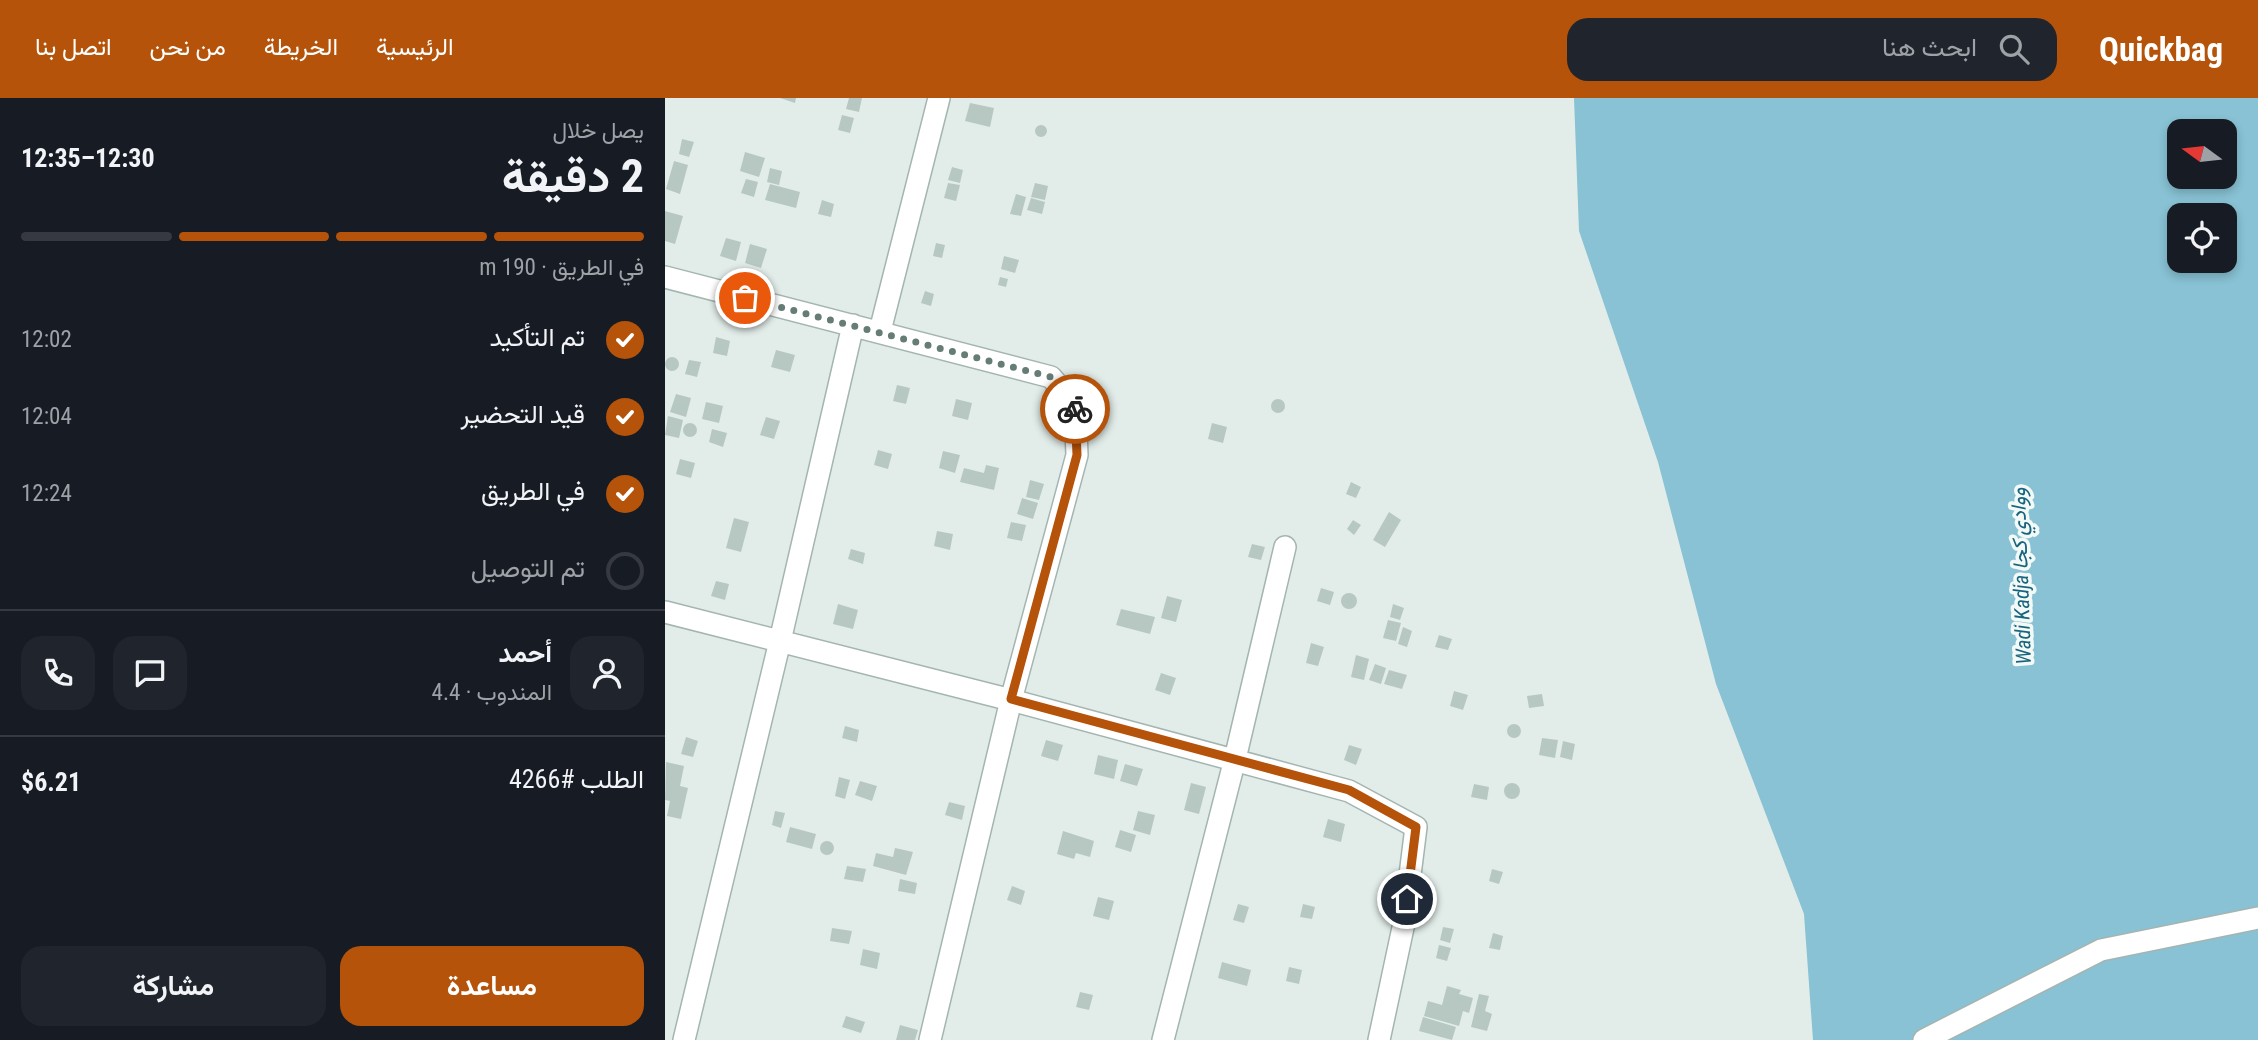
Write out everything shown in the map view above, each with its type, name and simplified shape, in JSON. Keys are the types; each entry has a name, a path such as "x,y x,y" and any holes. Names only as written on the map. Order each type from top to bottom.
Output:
{"street":[{"path":"880,331 939,98"},
{"path":"665,277 1051,377 1075,405 1077,455 1011,699 930,1040"},
{"path":"684,1040 853,325"},
{"path":"1163,1040 1235,759 1285,547"},
{"path":"665,612 1011,699 1349,790 1416,827 1404,923 1379,1040"},
{"path":"1924,1040 2101,950 2258,918"}],"water":[{"name":"Wadi Kadja ووادي كجا","path":"1574,98 2258,98 2258,1040 1813,1040 1804,914 1716,684 1658,462 1579,231"}],"building":[{"path":"780,98 796,98 795,103"},
{"path":"849,98 862,98 859,112 846,109"},
{"path":"970,103 994,108 990,127 965,121"},
{"path":"842,115 854,118 850,133 838,130"},
{"path":"1041,125 1047,131 1041,137 1035,131"},
{"path":"682,139 694,142 689,157 679,154"},
{"path":"745,152 765,158 759,177 740,171"},
{"path":"674,161 688,165 680,194 666,189"},
{"path":"952,167 963,170 960,183 948,180"},
{"path":"770,168 782,171 779,185 767,182"},
{"path":"746,179 758,182 754,197 741,193"},
{"path":"948,183 960,185 956,201 944,198"},
{"path":"1035,183 1048,186 1045,200 1031,197"},
{"path":"770,184 800,192 796,208 765,200"},
{"path":"1016,194 1026,197 1021,216 1010,214"},
{"path":"1031,198 1045,202 1042,214 1027,210"},
{"path":"822,200 834,204 831,217 818,214"},
{"path":"665,211 683,216 675,244 665,241"},
{"path":"726,238 741,242 736,261 720,256"},
{"path":"936,243 945,245 942,258 933,256"},
{"path":"750,244 767,249 761,268 745,263"},
{"path":"1004,256 1019,260 1015,273 1001,269"},
{"path":"1000,277 1008,279 1006,287 998,285"},
{"path":"925,291 934,294 931,306 921,303"},
{"path":"716,337 730,341 727,356 713,353"},
{"path":"776,350 795,355 790,372 771,367"},
{"path":"672,357 677,359 677,369 672,371 667,369 665,364 667,359"},
{"path":"689,360 701,362 697,377 685,374"},
{"path":"897,385 910,388 906,404 893,401"},
{"path":"676,394 691,398 686,417 670,412"},
{"path":"956,399 972,403 968,420 952,416"},
{"path":"1278,399 1283,401 1283,411 1278,413 1273,411 1271,406 1273,401"},
{"path":"706,402 723,406 719,423 702,419"},
{"path":"668,416 683,420 679,438 665,435"},
{"path":"766,417 780,421 774,439 760,435"},
{"path":"687,423 693,423 697,430 693,437 687,437 683,433 683,427"},
{"path":"1212,423 1227,427 1223,443 1208,439"},
{"path":"712,429 727,433 723,447 709,442"},
{"path":"878,450 892,454 888,469 874,465"},
{"path":"943,451 960,455 955,473 939,468"},
{"path":"680,459 695,463 691,478 676,474"},
{"path":"986,465 999,468 994,490 960,482 964,468 984,473"},
{"path":"1030,480 1044,484 1039,500 1026,497"},
{"path":"1351,482 1361,487 1356,498 1346,494"},
{"path":"1022,498 1038,503 1033,519 1017,514"},
{"path":"1389,512 1401,520 1385,547 1373,540"},
{"path":"734,518 749,522 741,552 726,548"},
{"path":"1353,520 1361,525 1354,535 1347,529"},
{"path":"1011,522 1026,525 1022,541 1007,538"},
{"path":"937,531 953,534 950,550 934,546"},
{"path":"1252,544 1265,547 1261,560 1248,557"},
{"path":"851,549 865,553 863,564 848,559"},
{"path":"716,581 729,584 725,600 711,596"},
{"path":"1321,588 1334,592 1330,605 1317,601"},
{"path":"1349,593 1355,595 1355,607 1349,609 1343,607 1341,601 1343,595"},
{"path":"1167,596 1182,600 1176,622 1161,618"},
{"path":"838,604 858,610 853,629 833,624"},
{"path":"1393,604 1404,608 1400,620 1390,617"},
{"path":"1121,609 1155,617 1150,634 1116,625"},
{"path":"1388,620 1401,623 1396,641 1383,638"},
{"path":"1403,627 1412,631 1407,647 1398,644"},
{"path":"1439,635 1452,639 1448,650 1435,647"},
{"path":"1311,643 1324,647 1318,666 1306,663"},
{"path":"1356,655 1369,659 1364,680 1351,677"},
{"path":"1375,664 1386,668 1381,684 1369,680"},
{"path":"1389,670 1407,675 1402,689 1384,684"},
{"path":"1161,673 1176,678 1170,695 1155,690"},
{"path":"1454,691 1468,695 1463,710 1450,706"},
{"path":"1542,694 1544,706 1529,708 1527,696"},
{"path":"1511,724 1517,724 1521,731 1517,738 1511,738 1507,734 1507,728"},
{"path":"845,726 859,730 857,742 842,738"},
{"path":"686,737 698,741 693,757 681,754"},
{"path":"1542,738 1558,740 1555,758 1539,755"},
{"path":"1046,740 1063,745 1058,761 1041,756"},
{"path":"1563,741 1575,744 1572,760 1560,757"},
{"path":"1349,745 1362,749 1356,765 1344,760"},
{"path":"1098,755 1118,760 1114,779 1094,774"},
{"path":"666,762 684,766 680,786 688,788 681,819 667,816 670,801 665,800"},
{"path":"1125,764 1143,769 1137,786 1120,781"},
{"path":"839,777 850,780 845,799 835,796"},
{"path":"860,781 877,786 872,801 855,795"},
{"path":"1191,783 1206,787 1199,814 1184,810"},
{"path":"1509,783 1515,783 1520,791 1518,797 1509,799 1504,794 1504,788"},
{"path":"1474,784 1489,787 1487,800 1471,797"},
{"path":"949,802 965,806 962,820 945,815"},
{"path":"775,811 785,813 781,828 772,825"},
{"path":"1138,811 1155,815 1150,835 1133,830"},
{"path":"1328,819 1345,824 1341,842 1323,837"},
{"path":"790,827 816,834 812,849 786,842"},
{"path":"1120,830 1136,835 1131,852 1115,847"},
{"path":"1063,831 1094,841 1090,857 1076,853 1074,859 1057,854"},
{"path":"824,841 830,841 834,848 830,855 824,855 820,851 820,845"},
{"path":"895,848 913,852 906,875 873,866 876,853 893,857"},
{"path":"847,866 866,869 863,882 844,879"},
{"path":"1492,869 1503,872 1499,884 1489,881"},
{"path":"900,879 917,883 915,894 898,891"},
{"path":"1012,886 1025,891 1021,905 1007,900"},
{"path":"1098,897 1114,901 1109,920 1093,916"},
{"path":"1238,904 1249,907 1244,923 1233,920"},
{"path":"1303,904 1315,907 1312,919 1300,917"},
{"path":"1443,927 1454,929 1450,943 1440,940"},
{"path":"832,928 852,931 849,944 830,941"},
{"path":"1493,933 1503,936 1500,950 1489,948"},
{"path":"1439,945 1451,948 1447,961 1436,958"},
{"path":"863,949 880,953 877,969 860,965"},
{"path":"1222,962 1251,970 1247,986 1218,978"},
{"path":"1289,967 1302,970 1299,984 1286,981"},
{"path":"1447,986 1461,990 1459,994 1473,998 1469,1013 1463,1011 1459,1026 1424,1016 1428,1001 1442,1005"},
{"path":"1080,992 1093,995 1089,1010 1076,1007"},
{"path":"1479,994 1489,996 1485,1011 1492,1014 1487,1031 1471,1027"},
{"path":"846,1016 865,1022 861,1033 842,1027"},
{"path":"1423,1017 1456,1027 1452,1040 1419,1031"},
{"path":"900,1025 918,1030 915,1040 896,1040"}],"way so far":[{"path":"745,298 1051,377 1075,405 1075,409"}],"route":[{"path":"1075,409 1077,455 1011,699 1349,790 1416,827 1407,899"}]}
